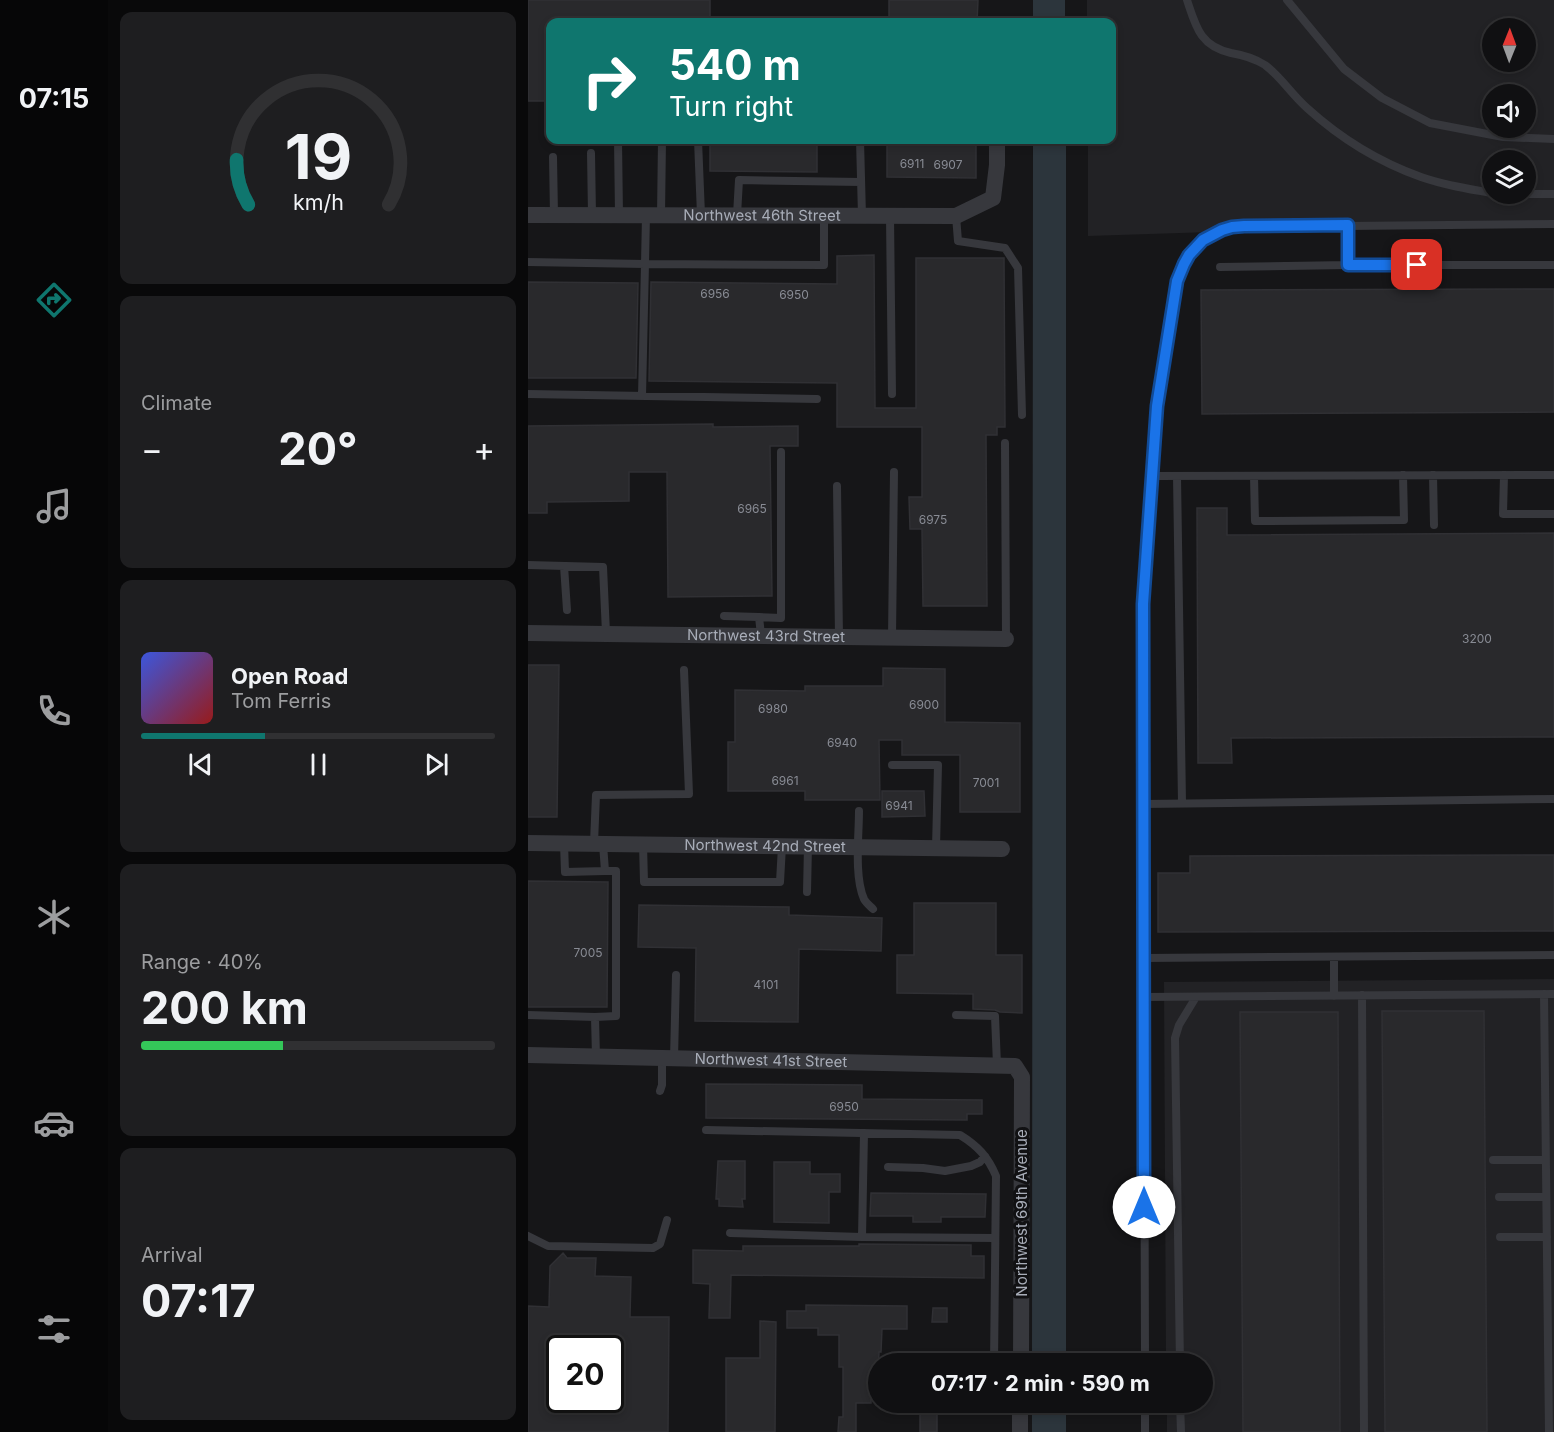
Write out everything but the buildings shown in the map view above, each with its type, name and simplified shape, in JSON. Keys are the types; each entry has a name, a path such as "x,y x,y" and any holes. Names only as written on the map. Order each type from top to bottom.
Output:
{"street":[{"name":"Northwest 46th Street","path":"528,215 956,216 993,198 997,144"},
{"name":"Northwest 43rd Street","path":"528,633 1006,639"},
{"name":"Northwest 42nd Street","path":"528,843 1002,849"},
{"name":"Northwest 41st Street","path":"528,1055 1015,1065"},
{"name":"Northwest 69th Avenue","path":"1015,1065 1022,1077 1021,1353"},
{"path":"1020,1413 1020,1432"}],"lane":[{"path":"1187,0 1203,38 1218,50 1246,56 1266,66 1306,108 1345,138 1387,163 1422,177 1482,191"},
{"path":"1287,0 1344,69 1382,98 1420,118 1430,123 1503,136 1554,139"},
{"path":"618,144 619,215"},
{"path":"642,396 645,264 662,144"},
{"path":"698,144 701,215"},
{"path":"861,144 862,216"},
{"path":"591,153 592,215"},
{"path":"553,157 554,215"},
{"path":"737,215 739,180 861,182"},
{"path":"1536,194 1554,194"},
{"path":"528,262 824,265 824,215"},
{"path":"890,216 892,394"},
{"path":"956,216 958,241 1005,248 1018,268 1022,415"},
{"path":"1348,225 1348,265"},
{"path":"1145,1353 1143,604 1157,406 1177,281 1189,255 1203,240 1232,227 1554,225"},
{"path":"1220,267 1554,265"},
{"path":"528,394 817,399"},
{"path":"1005,443 1006,639"},
{"path":"724,616 781,618 781,452"},
{"path":"892,638 894,472"},
{"path":"1433,475 1434,525"},
{"path":"1504,475 1503,514 1554,514"},
{"path":"1151,476 1554,475"},
{"path":"1177,476 1182,803"},
{"path":"1254,476 1255,521 1404,520 1403,476"},
{"path":"837,486 839,637"},
{"path":"528,565 603,567 606,633"},
{"path":"564,566 567,610"},
{"path":"759,617 761,635"},
{"path":"604,871 598,844 596,795 689,794 684,670"},
{"path":"892,765 938,765 936,848"},
{"path":"1143,804 1554,799"},
{"path":"859,811 859,884 864,901 873,909"},
{"path":"528,1015 616,1016 616,871 565,872 564,843"},
{"path":"643,844 644,882 780,882 782,846"},
{"path":"807,892 808,846"},
{"path":"1144,958 1554,955"},
{"path":"1334,957 1334,996"},
{"path":"660,1091 668,1059 676,975"},
{"path":"1544,994 1549,1432"},
{"path":"1144,997 1554,994"},
{"path":"1362,995 1364,1432"},
{"path":"1180,1353 1175,1038 1179,1025 1196,997"},
{"path":"956,1015 995,1016 997,1065"},
{"path":"595,1017 596,1057"},
{"path":"706,1130 960,1135 979,1149 996,1176 993,1353"},
{"path":"862,1237 864,1133"},
{"path":"888,1167 945,1171 970,1166 980,1162 985,1156"},
{"path":"1493,1160 1546,1160"},
{"path":"1499,1197 1546,1197"},
{"path":"528,1236 548,1246 653,1248 660,1244 667,1220"},
{"path":"730,1233 995,1238"},
{"path":"1500,1237 1547,1236"},
{"path":"1145,1413 1145,1432"},
{"path":"1180,1413 1181,1432"}],"shaded area":[{"path":"1033,0 1065,0 1065,18 1033,18"},
{"path":"1087,0 1554,0 1554,221 1088,236 1088,144 1116,144 1116,18 1087,18"},
{"path":"1033,144 1066,144 1066,1353 1032,1353"},
{"path":"1554,979 1554,1432 1167,1432 1167,1413 1213,1413 1213,1353 1166,1353 1164,982"},
{"path":"1032,1413 1066,1413 1066,1432 1032,1432"}],"route":[{"path":"1144,1207 1143,590 1157,406 1177,281 1189,255 1203,240 1222,230 1244,226 1348,225 1348,265 1417,265"}]}
